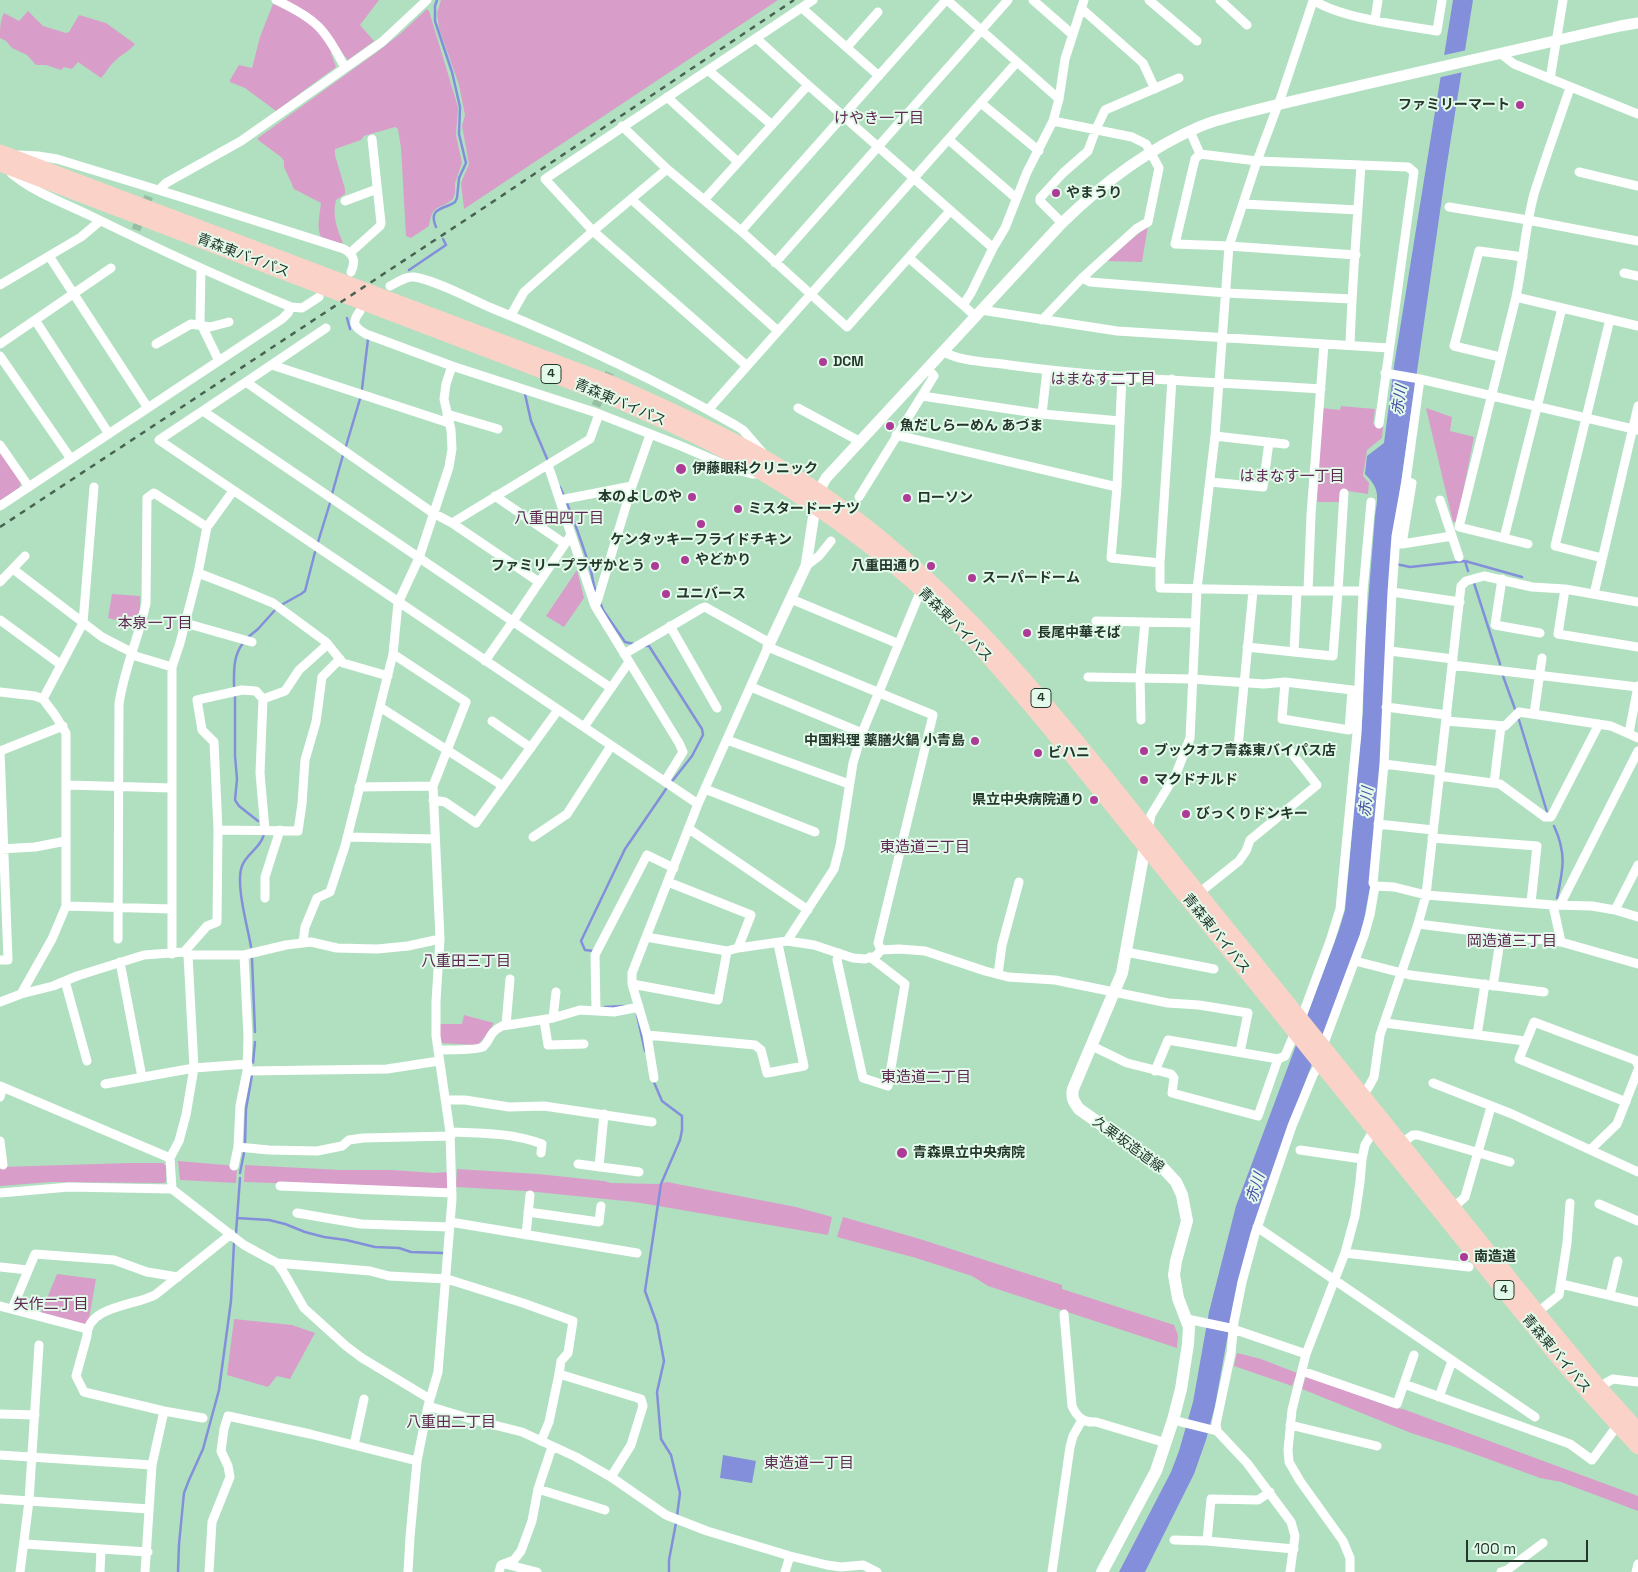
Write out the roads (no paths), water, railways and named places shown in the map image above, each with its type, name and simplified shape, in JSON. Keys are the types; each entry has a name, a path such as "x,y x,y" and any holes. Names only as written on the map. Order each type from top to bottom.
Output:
{"highway":[{"name":"青森東バイパス","path":"3,159 342,281 373,298 605,395 687,432 765,474 815,507 880,556 958,624 1004,675 1145,846 1298,1025 1322,1045 1358,1100"},
{"name":"青森東バイパス","path":"373,298 611,383 692,419 767,458 819,491 877,534 922,574 1007,660 1051,710 1199,893 1298,1025 1320,1063 1358,1100 1378,1124 1532,1316 1617,1426 1638,1448"},
{"name":"青森東バイパス","path":"1378,1124 1402,1143 1453,1208 1532,1316 1638,1430"}],"main road":[{"name":"久栗坂造道線","path":"1102,1572 1156,1470 1166,1444 1181,1389 1188,1344 1189,1327 1178,1298 1174,1275 1176,1260 1187,1222 1182,1196 1176,1182 1164,1169 1079,1109 1072,1095 1122,973 1148,830"}],"street":[{"path":"276,0 301,12 319,26 337,52 345,68"},
{"path":"154,190 247,137 396,30 427,0"},
{"path":"747,366 593,231 544,179 813,0"},
{"path":"741,232 947,0 1059,99"},
{"path":"775,263 1008,0"},
{"path":"1033,0 1073,35"},
{"path":"1148,0 1197,41"},
{"path":"1220,0 1248,25"},
{"path":"1148,830 1151,815 1176,774 1190,738 1197,589 1215,436 1229,246 1313,0 1337,11 1437,31 1442,0"},
{"path":"1375,20 1378,0"},
{"path":"1550,79 1563,0"},
{"path":"963,305 1004,228 1027,172 1053,121 1059,99 1065,59 1082,4 1144,63 1155,88"},
{"path":"802,8 878,76"},
{"path":"847,47 878,12"},
{"path":"654,1078 647,1035 632,984 632,973 698,804 806,566 819,491 826,478 858,441 1085,200 1109,180 1150,152 1190,131 1223,119 1279,104 1638,23"},
{"path":"756,38 950,212 993,248"},
{"path":"1501,54 1514,64 1638,114"},
{"path":"708,410 1017,62"},
{"path":"708,70 772,125"},
{"path":"1062,223 1040,201 1040,198 1063,173 1088,151 1105,110 1179,78"},
{"path":"704,200 808,85"},
{"path":"1528,544 1459,527 1516,297 1534,194 1570,88"},
{"path":"667,97 738,162"},
{"path":"981,103 1039,151"},
{"path":"1042,320 1082,278 1136,229 1148,222 1159,168 1146,144 1132,137 1053,121"},
{"path":"622,126 667,169 847,327 950,212"},
{"path":"1190,131 1200,154"},
{"path":"350,252 380,226 372,139"},
{"path":"948,140 1016,198"},
{"path":"1200,154 1257,161 1408,167 1414,172 1389,348 1388,374 1379,424"},
{"path":"1200,154 1195,159 1175,244 1356,255"},
{"path":"3,159 38,156 53,178 100,221 135,234 201,268 291,307 302,308 319,297"},
{"path":"1350,345 1360,165"},
{"path":"511,315 524,292 667,169"},
{"path":"1579,172 1638,186"},
{"path":"53,178 154,190 275,226 350,252 354,260 342,281"},
{"path":"344,201 377,189"},
{"path":"631,199 778,331"},
{"path":"1243,204 1358,210"},
{"path":"1449,207 1638,241"},
{"path":"0,286 81,237 100,221"},
{"path":"1500,357 1454,346 1479,251 1523,257"},
{"path":"49,256 148,408"},
{"path":"909,258 963,305 978,313 1117,331 1389,348"},
{"path":"0,344 111,268"},
{"path":"201,268 200,322 219,361"},
{"path":"1624,274 1638,276"},
{"path":"765,474 752,474 738,470 650,435 597,411 452,366 366,334 355,325 355,318 373,298 406,278 414,277 435,284 511,315 566,340 613,366 657,383 743,430 767,458"},
{"path":"1082,278 1090,282 1226,293 1352,299"},
{"path":"1516,297 1638,326"},
{"path":"0,506 282,319 291,307"},
{"path":"1504,538 1562,308"},
{"path":"1602,558 1555,546 1610,319"},
{"path":"35,320 109,434"},
{"path":"156,344 191,324 210,327 229,322"},
{"path":"326,328 159,440 698,804"},
{"path":"1308,591 1311,515 1324,344"},
{"path":"943,351 949,355 964,358 1047,370 1320,389"},
{"path":"0,356 71,459"},
{"path":"272,365 448,418 498,430"},
{"path":"303,942 305,927 317,898 330,892 347,837 393,654 398,603 419,558 449,467 452,449 444,399 446,384 452,366"},
{"path":"859,497 934,376 927,368"},
{"path":"1042,414 1047,370"},
{"path":"1388,374 1419,378 1635,430"},
{"path":"1122,376 1111,558 1160,563"},
{"path":"1322,1045 1368,925 1375,886 1373,883 1384,764 1396,536 1406,481 1419,378"},
{"path":"1172,379 1160,588 1253,591 1363,591"},
{"path":"246,382 433,513 452,523 538,582"},
{"path":"922,396 1042,414 1120,421"},
{"path":"1594,594 1635,430 1638,406"},
{"path":"798,408 858,441"},
{"path":"203,411 611,688"},
{"path":"452,523 590,439 597,411"},
{"path":"594,606 597,602 632,486 650,435"},
{"path":"896,435 1116,487"},
{"path":"1215,436 1284,444"},
{"path":"1210,482 1264,487 1269,442"},
{"path":"0,444 28,487"},
{"path":"548,465 594,606 683,752 665,781"},
{"path":"1406,481 1412,483 1402,544 1452,536"},
{"path":"560,500 632,486"},
{"path":"43,699 82,622 94,487"},
{"path":"172,954 172,667 198,573 207,527 233,491"},
{"path":"118,940 119,704 122,683 146,603 148,498 154,493 207,527"},
{"path":"1247,647 1333,656 1344,493"},
{"path":"496,496 565,544"},
{"path":"1440,500 1459,557"},
{"path":"1155,1071 1168,1040 1278,1058 1285,1056 1327,950 1340,909 1356,733 1363,591 1371,502"},
{"path":"485,661 571,534"},
{"path":"806,566 819,556 831,541"},
{"path":"0,582 25,556"},
{"path":"13,569 102,637 132,654 172,667"},
{"path":"198,573 273,603 328,644 343,663 388,676"},
{"path":"1358,1100 1374,1077 1379,1043 1426,896 1461,586 1466,581 1484,576 1532,587 1565,589 1638,602"},
{"path":"1502,579 1495,625 1540,633"},
{"path":"1565,589 1558,634 1638,647"},
{"path":"788,941 834,869 840,846 852,763 862,733 920,590"},
{"path":"1238,747 1253,591"},
{"path":"1294,652 1297,591"},
{"path":"1392,592 1460,602"},
{"path":"791,599 899,644"},
{"path":"584,727 611,688 626,658 670,626 705,607 769,645 933,715 878,943 881,950"},
{"path":"1096,621 1195,623"},
{"path":"1,622 60,664"},
{"path":"185,622 252,642"},
{"path":"1141,720 1140,677 1145,622"},
{"path":"670,626 717,708"},
{"path":"263,699 285,691 299,670 328,644"},
{"path":"1390,651 1540,675 1638,686 1629,733"},
{"path":"393,654 466,702 433,786 440,939 436,1001 438,1050 447,1100 452,1193 447,1279 438,1372 429,1402 417,1461 408,1572"},
{"path":"1534,714 1542,658"},
{"path":"218,830 298,831 305,760 316,722 322,677 340,659"},
{"path":"1088,677 1192,679 1264,684 1285,682 1352,690 1349,730 1282,719 1285,682"},
{"path":"750,687 862,733"},
{"path":"172,1189 170,1158 179,1141 186,1115 194,1068 186,954 207,926 218,922 218,830 214,742 202,730 197,700 242,690 256,691 263,699 260,773 265,830"},
{"path":"0,692 35,696 43,699 66,733 66,906 52,939 21,994"},
{"path":"380,706 503,786"},
{"path":"1386,707 1502,726 1505,726 1519,712 1611,726 1638,738"},
{"path":"433,800 445,802 476,823 558,710"},
{"path":"492,721 531,748"},
{"path":"1384,764 1500,784 1545,817 1551,817 1599,724"},
{"path":"0,960 8,960 3,911 0,751 63,726"},
{"path":"1494,783 1502,726"},
{"path":"726,740 849,784"},
{"path":"533,837 566,814 612,746"},
{"path":"1199,893 1239,861 1246,851 1250,840 1317,785 1290,751"},
{"path":"1561,942 1556,905 1638,752"},
{"path":"66,785 118,788 172,788"},
{"path":"359,787 433,786"},
{"path":"705,789 815,832"},
{"path":"1378,824 1433,834 1537,846 1531,903"},
{"path":"689,829 808,910"},
{"path":"265,898 266,877 280,830"},
{"path":"347,837 435,839"},
{"path":"3,849 35,847 66,841"},
{"path":"596,1011 595,955 647,855 674,868"},
{"path":"1615,910 1638,865"},
{"path":"668,882 751,915 738,948"},
{"path":"998,974 1002,945 1018,882"},
{"path":"1375,886 1394,887 1426,896 1592,906 1638,917"},
{"path":"66,906 172,909"},
{"path":"1418,924 1561,942 1638,964"},
{"path":"1477,1035 1501,935"},
{"path":"646,937 727,951 788,941 814,945 852,958 865,959 876,956 881,950 925,950 1008,977 1055,980 1168,1003 1198,1005 1248,1014 1240,1052"},
{"path":"0,1002 144,955 244,955 303,942 337,948 377,949 408,946 440,939"},
{"path":"647,1035 755,1044 761,1050 767,1073 804,1066 778,944"},
{"path":"632,984 718,1000 727,951"},
{"path":"1126,952 1214,969"},
{"path":"839,953 837,960 863,1078 888,1086 905,984 870,958"},
{"path":"234,1166 238,1147 240,1106 248,1067 244,955"},
{"path":"1355,961 1402,973 1544,992"},
{"path":"120,962 142,1077"},
{"path":"506,1025 510,980"},
{"path":"65,981 87,1061"},
{"path":"556,992 549,1019 548,1045 584,1044"},
{"path":"438,1050 476,1050 483,1047 494,1030 506,1025 549,1019 580,1010 614,1012 639,1007"},
{"path":"1626,1102 1519,1059 1534,1022 1635,1060 1638,1065"},
{"path":"1385,1023 1525,1041"},
{"path":"1092,1046 1127,1063 1171,1074 1174,1078 1172,1093 1258,1116 1278,1058"},
{"path":"105,1084 194,1068 387,1069 439,1061"},
{"path":"1215,1430 1231,1353 1232,1328 1257,1226 1292,1126 1313,1075 1320,1063"},
{"path":"1590,1150 1616,1126 1638,1070"},
{"path":"1433,1083 1512,1114 1638,1172"},
{"path":"0,1097 2,1087 170,1158"},
{"path":"447,1100 465,1100 509,1107 544,1106 652,1122"},
{"path":"1453,1208 1465,1197 1492,1106"},
{"path":"599,1167 604,1114"},
{"path":"1350,1572 1350,1558 1343,1541 1300,1481 1289,1462 1288,1450 1292,1410 1306,1354 1335,1281 1355,1216 1366,1141 1378,1124"},
{"path":"238,1147 317,1151 342,1146 349,1140 363,1138 501,1134 528,1139 542,1144 541,1153"},
{"path":"1402,1143 1413,1135 1418,1135 1510,1162"},
{"path":"0,1141 4,1165"},
{"path":"1300,1150 1362,1159"},
{"path":"578,1164 639,1172"},
{"path":"280,1186 452,1193"},
{"path":"0,1193 69,1187 172,1189 244,1245 277,1263 370,1271 389,1276 447,1279 573,1321 568,1353 561,1362 549,1422 541,1441"},
{"path":"526,1235 530,1196"},
{"path":"1532,1316 1558,1297 1567,1243 1570,1203"},
{"path":"1599,1204 1638,1221"},
{"path":"528,1212 598,1222 600,1206"},
{"path":"297,1213 361,1224 450,1224 637,1253"},
{"path":"1257,1226 1535,1417"},
{"path":"203,1418 84,1392 76,1376 87,1336 87,1329 96,1315 145,1300 178,1277 231,1234"},
{"path":"1344,1253 1469,1267"},
{"path":"12,1309 35,1254 114,1260 147,1272 178,1277"},
{"path":"1610,1295 1618,1260"},
{"path":"277,1263 304,1308 346,1346 429,1402 478,1421 522,1432 576,1457 611,1476 666,1515 707,1531 827,1565 841,1567 863,1566 877,1572"},
{"path":"0,1267 28,1270"},
{"path":"1561,1284 1638,1302"},
{"path":"0,1306 87,1329"},
{"path":"1064,1314 1072,1406 1076,1416 1088,1423 1096,1422 1166,1444"},
{"path":"1187,1320 1232,1328 1306,1354"},
{"path":"20,1572 29,1501 39,1345"},
{"path":"1302,1371 1397,1404 1414,1355"},
{"path":"1439,1397 1452,1360"},
{"path":"559,1374 641,1399 643,1406 631,1445 611,1476"},
{"path":"1599,1388 1613,1380 1638,1382"},
{"path":"1404,1384 1570,1444 1592,1460 1617,1426"},
{"path":"354,1445 364,1399"},
{"path":"146,1572 152,1464 164,1411"},
{"path":"0,1414 35,1415"},
{"path":"209,1572 212,1522 230,1477 228,1466 221,1450 228,1416 417,1461"},
{"path":"1052,1572 1070,1447 1073,1436 1082,1420"},
{"path":"1173,1420 1215,1430 1247,1463 1270,1492 1291,1522 1295,1536 1290,1572"},
{"path":"1290,1425 1377,1446"},
{"path":"502,1568 514,1560 521,1551 532,1521 538,1490 552,1447"},
{"path":"0,1455 152,1464"},
{"path":"538,1490 605,1510"},
{"path":"1207,1541 1211,1499 1258,1500 1270,1492"},
{"path":"0,1498 149,1509"},
{"path":"1174,1540 1294,1549"},
{"path":"1501,1572 1508,1570 1543,1543"},
{"path":"25,1544 148,1552"},
{"path":"100,1572 102,1550"},
{"path":"785,1572 790,1556"},
{"path":"1636,1572 1638,1564"},
{"path":"502,1568 536,1572"}],"water":[{"name":"赤川","path":"1453,0 1473,0 1446,170 1392,545 1381,766 1370,887 1362,930 1272,1171 1251,1233 1230,1323 1215,1406 1194,1474 1145,1572 1119,1572 1171,1472 1179,1451 1193,1402 1209,1312 1236,1206 1345,910 1363,711 1364,653 1377,498 1376,489 1365,474 1367,456 1384,443 1394,366"},
{"path":"723,1455 756,1461 752,1483 720,1478"}],"waterway":[{"path":"436,227 434,220 436,212 455,202 457,198 459,178 466,163 459,134 460,107 452,72 435,21 437,0"},
{"path":"409,270 446,245 443,239"},
{"path":"347,318 350,329"},
{"path":"362,389 368,339"},
{"path":"525,394 531,421 548,461"},
{"path":"346,446 360,399"},
{"path":"332,494 343,455"},
{"path":"560,487 580,537 597,594"},
{"path":"318,542 330,503"},
{"path":"283,604 305,591 315,552"},
{"path":"1465,561 1468,571"},
{"path":"1396,564 1410,567 1465,561 1522,577"},
{"path":"1474,583 1500,664"},
{"path":"600,602 603,610 625,642 634,644"},
{"path":"247,638 276,609"},
{"path":"234,686 234,669 237,653 243,643"},
{"path":"594,951 585,950 581,941 625,849 666,789 692,756 703,735 702,729 649,646 645,646"},
{"path":"1503,676 1515,709"},
{"path":"235,695 237,779 235,800 239,806 258,821"},
{"path":"1519,720 1547,812"},
{"path":"1554,826 1561,845 1563,862 1557,898"},
{"path":"251,947 241,895 240,874 244,862 260,843 264,834"},
{"path":"252,958 255,1032"},
{"path":"605,1007 624,1006"},
{"path":"637,1015 645,1051"},
{"path":"253,1063 255,1042"},
{"path":"245,1144 246,1109 252,1075"},
{"path":"653,1080 662,1101 682,1116 680,1140 661,1184 645,1291 657,1324 664,1361 657,1392 661,1439 671,1455 680,1493 677,1516"},
{"path":"240,1173 244,1153"},
{"path":"236,1233 240,1178"},
{"path":"237,1218 269,1220 324,1237 375,1247 399,1248 411,1252 443,1253"},
{"path":"178,1572 184,1493 203,1449 219,1390 231,1301 234,1243"},
{"path":"669,1572 669,1560 676,1523"}],"tunnel":[{"path":"136,230 150,193"},
{"path":"596,406 611,369"}],"railway":[{"path":"0,527 485,207 794,0"}],"place":[{"name":"ファミリーマート","path":"1520,105"},
{"name":"やまうり","path":"1056,193"},
{"name":"DCM","path":"823,362"},
{"name":"魚だしらーめん あづま","path":"890,426"},
{"name":"伊藤眼科クリニック","path":"681,469"},
{"name":"本のよしのや","path":"692,497"},
{"name":"ローソン","path":"907,498"},
{"name":"ミスタードーナツ","path":"738,509"},
{"name":"ケンタッキーフライドチキン","path":"701,524"},
{"name":"やどかり","path":"685,560"},
{"name":"ファミリープラザかとう","path":"655,566"},
{"name":"八重田通り","path":"931,566"},
{"name":"スーパードーム","path":"972,578"},
{"name":"ユニバース","path":"666,594"},
{"name":"長尾中華そば","path":"1027,633"},
{"name":"中国料理 薬膳火鍋 小青島","path":"975,741"},
{"name":"ブックオフ青森東バイパス店","path":"1144,751"},
{"name":"ビハニ","path":"1038,753"},
{"name":"マクドナルド","path":"1144,780"},
{"name":"県立中央病院通り","path":"1094,800"},
{"name":"びっくりドンキー","path":"1186,814"},
{"name":"青森県立中央病院","path":"902,1153"},
{"name":"南造道","path":"1464,1257"}],"district":[{"name":"けやき一丁目","path":"879,119"},
{"name":"はまなす二丁目","path":"1103,380"},
{"name":"はまなす一丁目","path":"1292,477"},
{"name":"八重田四丁目","path":"559,519"},
{"name":"本泉一丁目","path":"155,624"},
{"name":"東造道三丁目","path":"925,848"},
{"name":"岡造道三丁目","path":"1512,942"},
{"name":"八重田三丁目","path":"466,962"},
{"name":"東造道二丁目","path":"926,1078"},
{"name":"矢作二丁目","path":"51,1305"},
{"name":"八重田二丁目","path":"451,1423"},
{"name":"東造道一丁目","path":"809,1464"}]}
